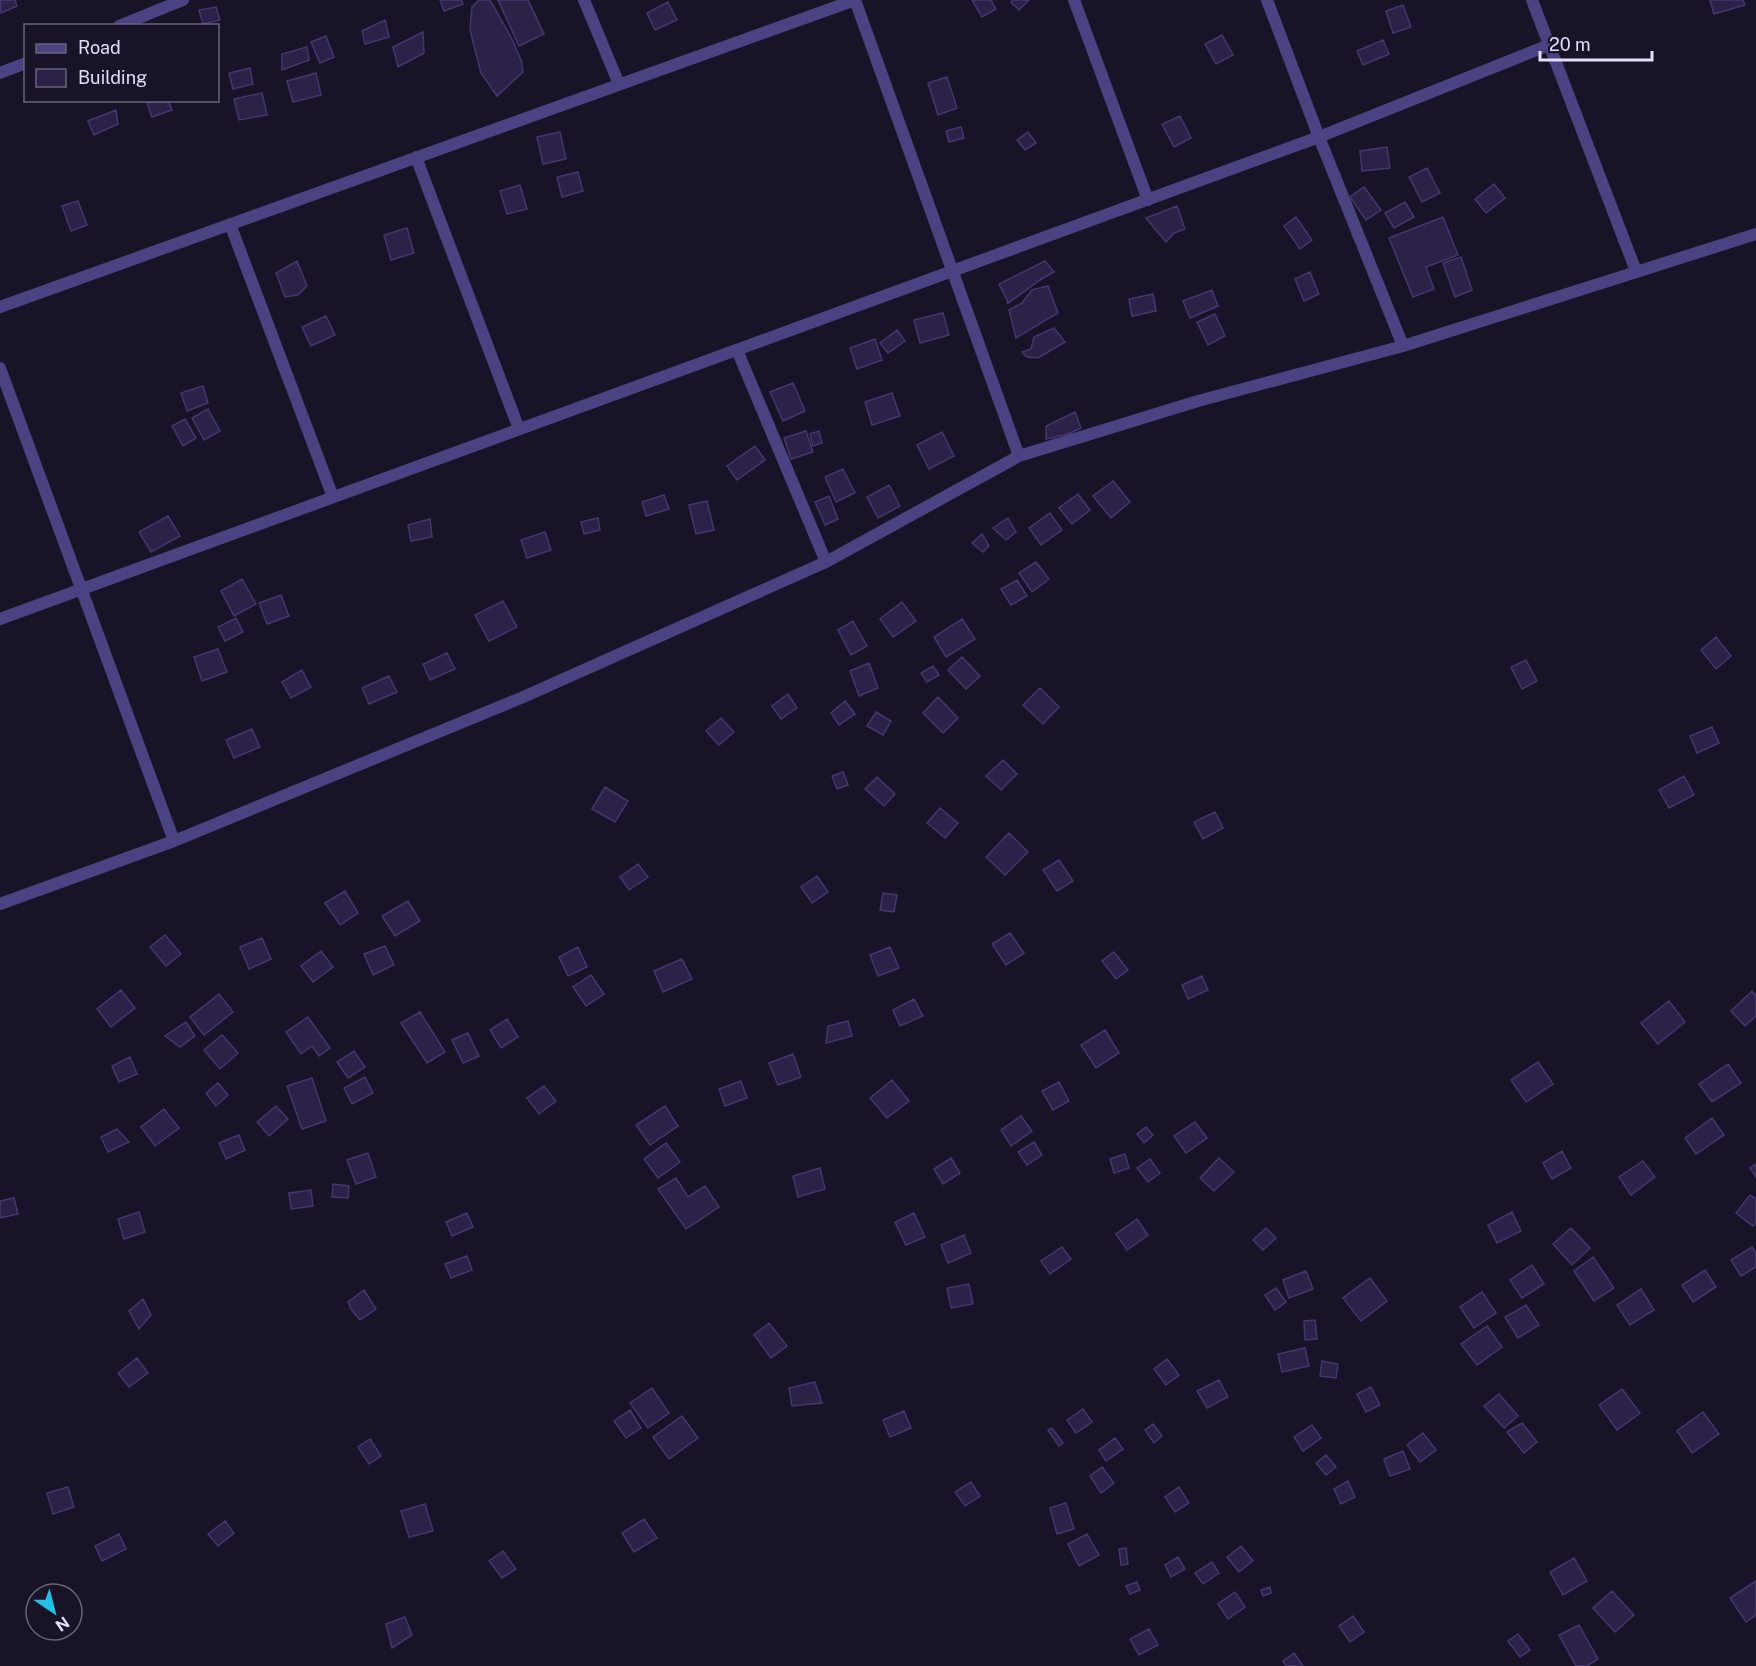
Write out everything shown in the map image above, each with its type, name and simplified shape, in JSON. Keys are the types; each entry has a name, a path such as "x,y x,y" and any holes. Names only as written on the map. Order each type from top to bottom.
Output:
{"street":[{"path":"124,24 183,0"},
{"path":"584,0 619,84"},
{"path":"0,307 855,0 1019,456"},
{"path":"1074,0 1149,200"},
{"path":"1268,0 1319,137 1403,346"},
{"path":"1532,0 1636,271"},
{"path":"0,619 1149,200 1319,137 1549,45"},
{"path":"0,73 24,64"},
{"path":"416,158 519,429"},
{"path":"230,224 333,497"},
{"path":"0,904 174,841 521,698 826,562 1019,456 1198,401 1403,346 1756,234"},
{"path":"737,350 826,562"},
{"path":"0,368 174,841"}],"building":[{"path":"0,0 15,0 17,6 1,13"},
{"path":"440,0 461,0 463,4 444,11"},
{"path":"479,0 490,0 521,60 523,72 497,96 481,73 470,30 472,7"},
{"path":"498,0 528,0 544,34 519,46"},
{"path":"972,0 991,0 996,9 982,17"},
{"path":"1012,0 1029,0 1019,10 1011,2"},
{"path":"1710,0 1743,0 1745,5 1714,14"},
{"path":"668,2 677,20 655,30 647,13"},
{"path":"1403,5 1411,27 1393,33 1386,11"},
{"path":"216,7 220,20 203,24 199,10"},
{"path":"385,20 389,37 365,44 362,31"},
{"path":"423,32 424,53 398,67 393,47"},
{"path":"1222,35 1233,55 1216,64 1205,44"},
{"path":"326,36 334,57 320,63 311,42"},
{"path":"1383,40 1389,54 1363,65 1357,51"},
{"path":"307,47 309,60 282,70 282,54"},
{"path":"250,68 253,84 233,89 229,73"},
{"path":"316,73 321,95 293,102 287,81"},
{"path":"947,77 957,108 938,115 928,83"},
{"path":"262,93 267,115 239,120 234,99"},
{"path":"169,102 172,110 152,117 147,103"},
{"path":"116,110 118,124 94,135 88,121"},
{"path":"1180,116 1191,138 1174,147 1162,124"},
{"path":"961,127 964,138 949,142 946,131"},
{"path":"560,132 566,159 543,164 537,137"},
{"path":"1028,132 1036,143 1025,150 1017,140"},
{"path":"1387,147 1390,168 1362,171 1360,151"},
{"path":"1427,168 1440,193 1422,202 1409,177"},
{"path":"578,172 583,191 562,197 557,177"},
{"path":"1494,184 1505,198 1486,213 1475,199"},
{"path":"520,185 527,209 507,214 500,191"},
{"path":"1364,187 1381,210 1366,220 1350,197"},
{"path":"78,201 87,225 71,231 62,206"},
{"path":"1405,202 1414,217 1394,228 1385,213"},
{"path":"1177,206 1185,229 1174,233 1166,242 1146,218"},
{"path":"1296,217 1312,240 1300,249 1284,226"},
{"path":"1443,217 1458,255 1426,267 1434,289 1413,297 1389,238"},
{"path":"407,228 414,253 391,260 384,235"},
{"path":"1461,257 1472,290 1455,297 1443,263"},
{"path":"297,261 307,286 298,295 285,297 276,273"},
{"path":"1045,261 1054,272 1007,304 999,284"},
{"path":"1310,272 1319,294 1304,301 1295,279"},
{"path":"1048,286 1058,313 1016,338 1009,310 1022,303 1032,290"},
{"path":"1212,290 1218,306 1190,318 1183,301"},
{"path":"1153,294 1156,311 1132,316 1129,299"},
{"path":"943,313 949,335 920,343 914,320"},
{"path":"1215,314 1225,336 1208,345 1197,322"},
{"path":"326,316 335,335 311,346 302,327"},
{"path":"1054,328 1065,342 1038,358 1027,357 1022,352 1031,349 1034,337"},
{"path":"897,330 905,341 888,353 880,343"},
{"path":"875,339 882,360 857,369 850,348"},
{"path":"793,383 805,411 783,421 770,392"},
{"path":"203,386 208,403 187,411 181,393"},
{"path":"892,393 900,416 872,425 865,402"},
{"path":"208,409 220,431 204,440 192,418"},
{"path":"1075,412 1081,428 1068,434 1046,439 1046,426"},
{"path":"185,419 196,438 183,446 172,426"},
{"path":"806,431 813,452 791,459 784,438"},
{"path":"819,431 822,443 813,446 810,434"},
{"path":"942,432 954,456 929,469 917,445"},
{"path":"755,446 765,460 737,480 727,466"},
{"path":"843,469 855,493 836,502 825,477"},
{"path":"1113,481 1130,502 1111,518 1093,496"},
{"path":"889,485 900,506 878,518 867,497"},
{"path":"1078,494 1090,510 1072,524 1059,508"},
{"path":"664,495 669,509 646,516 642,502"},
{"path":"829,496 838,519 825,525 815,502"},
{"path":"707,501 714,530 696,534 689,505"},
{"path":"1050,513 1062,530 1041,545 1029,528"},
{"path":"168,516 180,536 151,552 139,532"},
{"path":"598,518 600,530 584,534 581,522"},
{"path":"1008,518 1016,532 1006,540 993,528"},
{"path":"430,519 432,537 411,541 408,525"},
{"path":"545,532 551,550 527,558 521,540"},
{"path":"982,534 989,546 983,552 972,543"},
{"path":"1036,562 1049,579 1032,592 1019,573"},
{"path":"242,579 256,604 234,616 221,591"},
{"path":"1017,580 1027,596 1011,605 1001,589"},
{"path":"281,595 289,616 267,624 259,603"},
{"path":"503,601 517,627 489,641 475,615"},
{"path":"902,602 916,621 893,637 880,619"},
{"path":"236,618 243,632 225,641 218,627"},
{"path":"962,619 975,639 946,657 934,637"},
{"path":"853,621 867,646 851,655 838,630"},
{"path":"1716,637 1731,656 1716,669 1701,650"},
{"path":"218,649 227,672 202,681 194,657"},
{"path":"447,653 455,669 430,680 423,664"},
{"path":"962,657 980,676 966,689 948,670"},
{"path":"1526,660 1537,681 1522,689 1511,667"},
{"path":"869,663 878,688 859,696 850,671"},
{"path":"933,666 939,675 927,682 921,673"},
{"path":"302,670 311,687 291,698 282,682"},
{"path":"389,676 397,692 369,704 362,688"},
{"path":"1040,688 1059,707 1043,724 1023,705"},
{"path":"788,694 797,708 781,719 772,706"},
{"path":"938,697 958,718 943,733 923,713"},
{"path":"845,701 855,714 839,725 831,713"},
{"path":"876,712 891,721 883,735 867,726"},
{"path":"721,718 734,732 719,745 706,731"},
{"path":"1712,727 1719,743 1697,753 1690,736"},
{"path":"252,729 260,747 234,758 226,740"},
{"path":"1003,760 1017,774 1001,790 986,776"},
{"path":"843,772 848,785 837,789 832,776"},
{"path":"1684,776 1694,795 1669,808 1659,790"},
{"path":"877,777 895,794 884,806 865,789"},
{"path":"605,787 628,801 615,822 592,809"},
{"path":"940,808 958,823 945,838 927,823"},
{"path":"1215,812 1223,828 1203,839 1194,822"},
{"path":"1009,833 1028,852 1005,875 986,857"},
{"path":"1059,860 1073,881 1057,891 1043,870"},
{"path":"638,864 648,877 629,890 620,877"},
{"path":"817,876 828,892 812,903 801,887"},
{"path":"345,891 358,913 340,925 325,903"},
{"path":"883,893 897,895 894,912 880,910"},
{"path":"408,901 420,921 395,936 382,916"},
{"path":"1010,933 1024,953 1006,965 992,944"},
{"path":"165,935 181,954 166,966 150,947"},
{"path":"262,938 271,959 249,969 240,947"},
{"path":"385,946 394,965 373,975 364,954"},
{"path":"578,947 587,967 568,976 559,957"},
{"path":"890,947 899,968 878,976 870,955"},
{"path":"321,951 333,967 313,982 301,966"},
{"path":"1114,952 1128,970 1116,979 1102,961"},
{"path":"682,959 692,979 663,992 654,971"},
{"path":"591,975 604,994 586,1006 573,987"},
{"path":"1202,976 1208,990 1188,999 1182,985"},
{"path":"121,990 135,1008 111,1027 97,1009"},
{"path":"1752,991 1756,996 1756,1016 1745,1026 1731,1011"},
{"path":"219,994 233,1012 204,1035 190,1017"},
{"path":"914,999 923,1016 900,1026 893,1010"},
{"path":"1669,1001 1685,1022 1658,1044 1641,1023"},
{"path":"420,1012 445,1052 427,1063 401,1023"},
{"path":"308,1017 330,1048 319,1056 312,1046 301,1054 286,1032"},
{"path":"507,1019 518,1037 501,1048 490,1030"},
{"path":"848,1021 852,1036 826,1043 828,1026"},
{"path":"186,1022 195,1036 180,1047 165,1036"},
{"path":"1105,1030 1119,1053 1096,1068 1081,1045"},
{"path":"468,1033 479,1056 463,1063 452,1040"},
{"path":"222,1035 238,1053 220,1069 204,1050"},
{"path":"354,1051 365,1067 348,1078 337,1062"},
{"path":"793,1054 801,1077 778,1085 769,1063"},
{"path":"130,1057 137,1074 119,1082 112,1066"},
{"path":"1538,1062 1553,1084 1526,1102 1511,1080"},
{"path":"1728,1064 1741,1083 1712,1102 1699,1084"},
{"path":"365,1077 373,1093 352,1104 344,1088"},
{"path":"312,1078 326,1121 302,1129 287,1086"},
{"path":"892,1080 909,1101 887,1118 870,1098"},
{"path":"741,1081 747,1098 725,1106 719,1089"},
{"path":"1059,1082 1069,1101 1053,1110 1042,1091"},
{"path":"218,1083 228,1095 216,1106 206,1093"},
{"path":"544,1086 556,1101 539,1114 527,1098"},
{"path":"276,1106 288,1119 269,1136 257,1122"},
{"path":"665,1106 678,1126 650,1145 636,1125"},
{"path":"164,1109 179,1128 155,1146 141,1127"},
{"path":"1021,1116 1032,1131 1011,1146 1001,1130"},
{"path":"1712,1118 1724,1135 1696,1154 1685,1138"},
{"path":"1195,1122 1207,1138 1186,1153 1174,1136"},
{"path":"1146,1127 1153,1135 1144,1143 1137,1134"},
{"path":"117,1129 129,1142 108,1152 101,1137"},
{"path":"239,1135 245,1150 226,1159 219,1143"},
{"path":"1034,1142 1042,1155 1027,1165 1018,1152"},
{"path":"666,1143 680,1162 658,1178 644,1159"},
{"path":"1562,1151 1571,1168 1552,1179 1543,1163"},
{"path":"368,1153 376,1177 356,1184 347,1160"},
{"path":"1125,1154 1129,1168 1114,1173 1110,1159"},
{"path":"951,1158 960,1173 943,1184 934,1169"},
{"path":"1219,1158 1234,1172 1214,1191 1200,1178"},
{"path":"1150,1159 1160,1173 1148,1182 1137,1168"},
{"path":"1643,1161 1655,1177 1631,1195 1619,1177"},
{"path":"1756,1164 1756,1177 1750,1168"},
{"path":"820,1168 825,1189 798,1197 793,1176"},
{"path":"676,1178 688,1197 705,1186 719,1207 686,1229 658,1189"},
{"path":"333,1184 349,1186 348,1198 332,1197"},
{"path":"311,1190 313,1206 291,1209 289,1193"},
{"path":"1750,1195 1756,1199 1756,1223 1753,1226 1736,1213"},
{"path":"14,1198 18,1214 0,1218 0,1201"},
{"path":"139,1212 145,1232 124,1239 118,1219"},
{"path":"1512,1212 1521,1231 1497,1243 1488,1225"},
{"path":"467,1213 473,1227 452,1236 446,1222"},
{"path":"914,1213 925,1237 906,1245 895,1222"},
{"path":"1137,1219 1148,1235 1127,1250 1116,1234"},
{"path":"1266,1228 1276,1238 1263,1250 1253,1240"},
{"path":"1571,1228 1590,1248 1572,1265 1553,1244"},
{"path":"964,1235 971,1253 948,1263 941,1245"},
{"path":"1062,1247 1071,1259 1050,1274 1041,1261"},
{"path":"1752,1247 1756,1253 1756,1267 1741,1276 1731,1260"},
{"path":"467,1256 472,1270 451,1278 445,1264"},
{"path":"1593,1257 1614,1288 1594,1301 1574,1271"},
{"path":"1532,1265 1544,1284 1522,1298 1510,1280"},
{"path":"1705,1270 1716,1287 1693,1302 1682,1285"},
{"path":"1306,1271 1313,1289 1289,1298 1283,1280"},
{"path":"1370,1278 1387,1301 1361,1321 1343,1298"},
{"path":"969,1284 973,1304 951,1308 947,1288"},
{"path":"1276,1288 1286,1302 1275,1310 1265,1295"},
{"path":"1641,1289 1654,1310 1630,1325 1617,1305"},
{"path":"364,1290 376,1309 360,1320 348,1302"},
{"path":"1482,1292 1496,1313 1474,1328 1460,1307"},
{"path":"143,1299 151,1315 139,1329 129,1311"},
{"path":"1526,1305 1539,1325 1518,1338 1505,1317"},
{"path":"1315,1320 1317,1339 1305,1340 1304,1321"},
{"path":"769,1323 787,1346 771,1358 754,1335"},
{"path":"1487,1326 1502,1347 1477,1365 1461,1344"},
{"path":"1305,1348 1309,1366 1282,1372 1278,1354"},
{"path":"137,1358 148,1373 129,1387 118,1373"},
{"path":"1167,1359 1179,1375 1166,1385 1154,1369"},
{"path":"1322,1361 1338,1364 1336,1378 1320,1376"},
{"path":"1219,1380 1228,1397 1207,1408 1197,1391"},
{"path":"815,1382 822,1403 792,1406 789,1388"},
{"path":"1371,1387 1380,1405 1366,1412 1357,1394"},
{"path":"652,1388 669,1413 648,1428 630,1403"},
{"path":"1622,1389 1640,1413 1617,1430 1599,1405"},
{"path":"1499,1394 1518,1416 1504,1428 1484,1406"},
{"path":"1083,1409 1092,1422 1076,1433 1067,1420"},
{"path":"630,1410 641,1428 626,1438 614,1421"},
{"path":"904,1411 911,1428 890,1437 883,1420"},
{"path":"1703,1412 1719,1434 1692,1453 1677,1431"},
{"path":"682,1416 698,1438 669,1459 653,1437"},
{"path":"1522,1423 1537,1442 1524,1453 1507,1432"},
{"path":"1153,1424 1162,1436 1154,1443 1145,1430"},
{"path":"1312,1425 1321,1438 1303,1451 1294,1437"},
{"path":"1052,1428 1063,1443 1059,1446 1048,1430"},
{"path":"1423,1433 1436,1450 1420,1462 1407,1445"},
{"path":"1115,1438 1123,1449 1106,1461 1099,1450"},
{"path":"370,1439 381,1456 369,1464 358,1447"},
{"path":"1403,1451 1410,1469 1390,1476 1384,1459"},
{"path":"1326,1455 1336,1467 1326,1475 1316,1463"},
{"path":"1102,1467 1114,1483 1101,1493 1090,1476"},
{"path":"1348,1481 1355,1497 1341,1504 1334,1489"},
{"path":"971,1482 980,1496 965,1506 955,1492"},
{"path":"68,1487 74,1507 53,1514 47,1493"},
{"path":"1179,1487 1189,1503 1175,1512 1165,1497"},
{"path":"1066,1503 1074,1529 1057,1534 1050,1508"},
{"path":"425,1504 433,1531 409,1537 401,1511"},
{"path":"644,1519 657,1538 634,1552 622,1533"},
{"path":"225,1521 234,1533 218,1546 208,1534"},
{"path":"119,1534 126,1549 102,1561 95,1546"},
{"path":"1087,1534 1099,1555 1079,1566 1068,1544"},
{"path":"1241,1546 1253,1561 1239,1572 1227,1557"},
{"path":"1126,1548 1128,1564 1121,1565 1119,1549"},
{"path":"503,1551 516,1569 502,1578 489,1561"},
{"path":"1178,1557 1185,1569 1171,1577 1165,1565"},
{"path":"1574,1558 1587,1581 1563,1595 1550,1572"},
{"path":"1212,1562 1219,1573 1203,1584 1195,1573"},
{"path":"1756,1581 1756,1615 1746,1622 1730,1598"},
{"path":"1137,1582 1140,1590 1130,1594 1126,1586"},
{"path":"1270,1587 1271,1593 1263,1596 1261,1590"},
{"path":"1612,1591 1634,1615 1615,1632 1593,1608"},
{"path":"1235,1592 1245,1607 1228,1619 1218,1604"},
{"path":"1353,1616 1364,1632 1350,1642 1339,1626"},
{"path":"405,1617 412,1635 392,1648 386,1624"},
{"path":"1579,1625 1598,1659 1587,1666 1576,1666 1559,1635"},
{"path":"1149,1629 1158,1645 1139,1655 1130,1639"},
{"path":"1518,1634 1530,1650 1520,1657 1508,1641"},
{"path":"1294,1653 1303,1666 1286,1666 1283,1661"}]}
